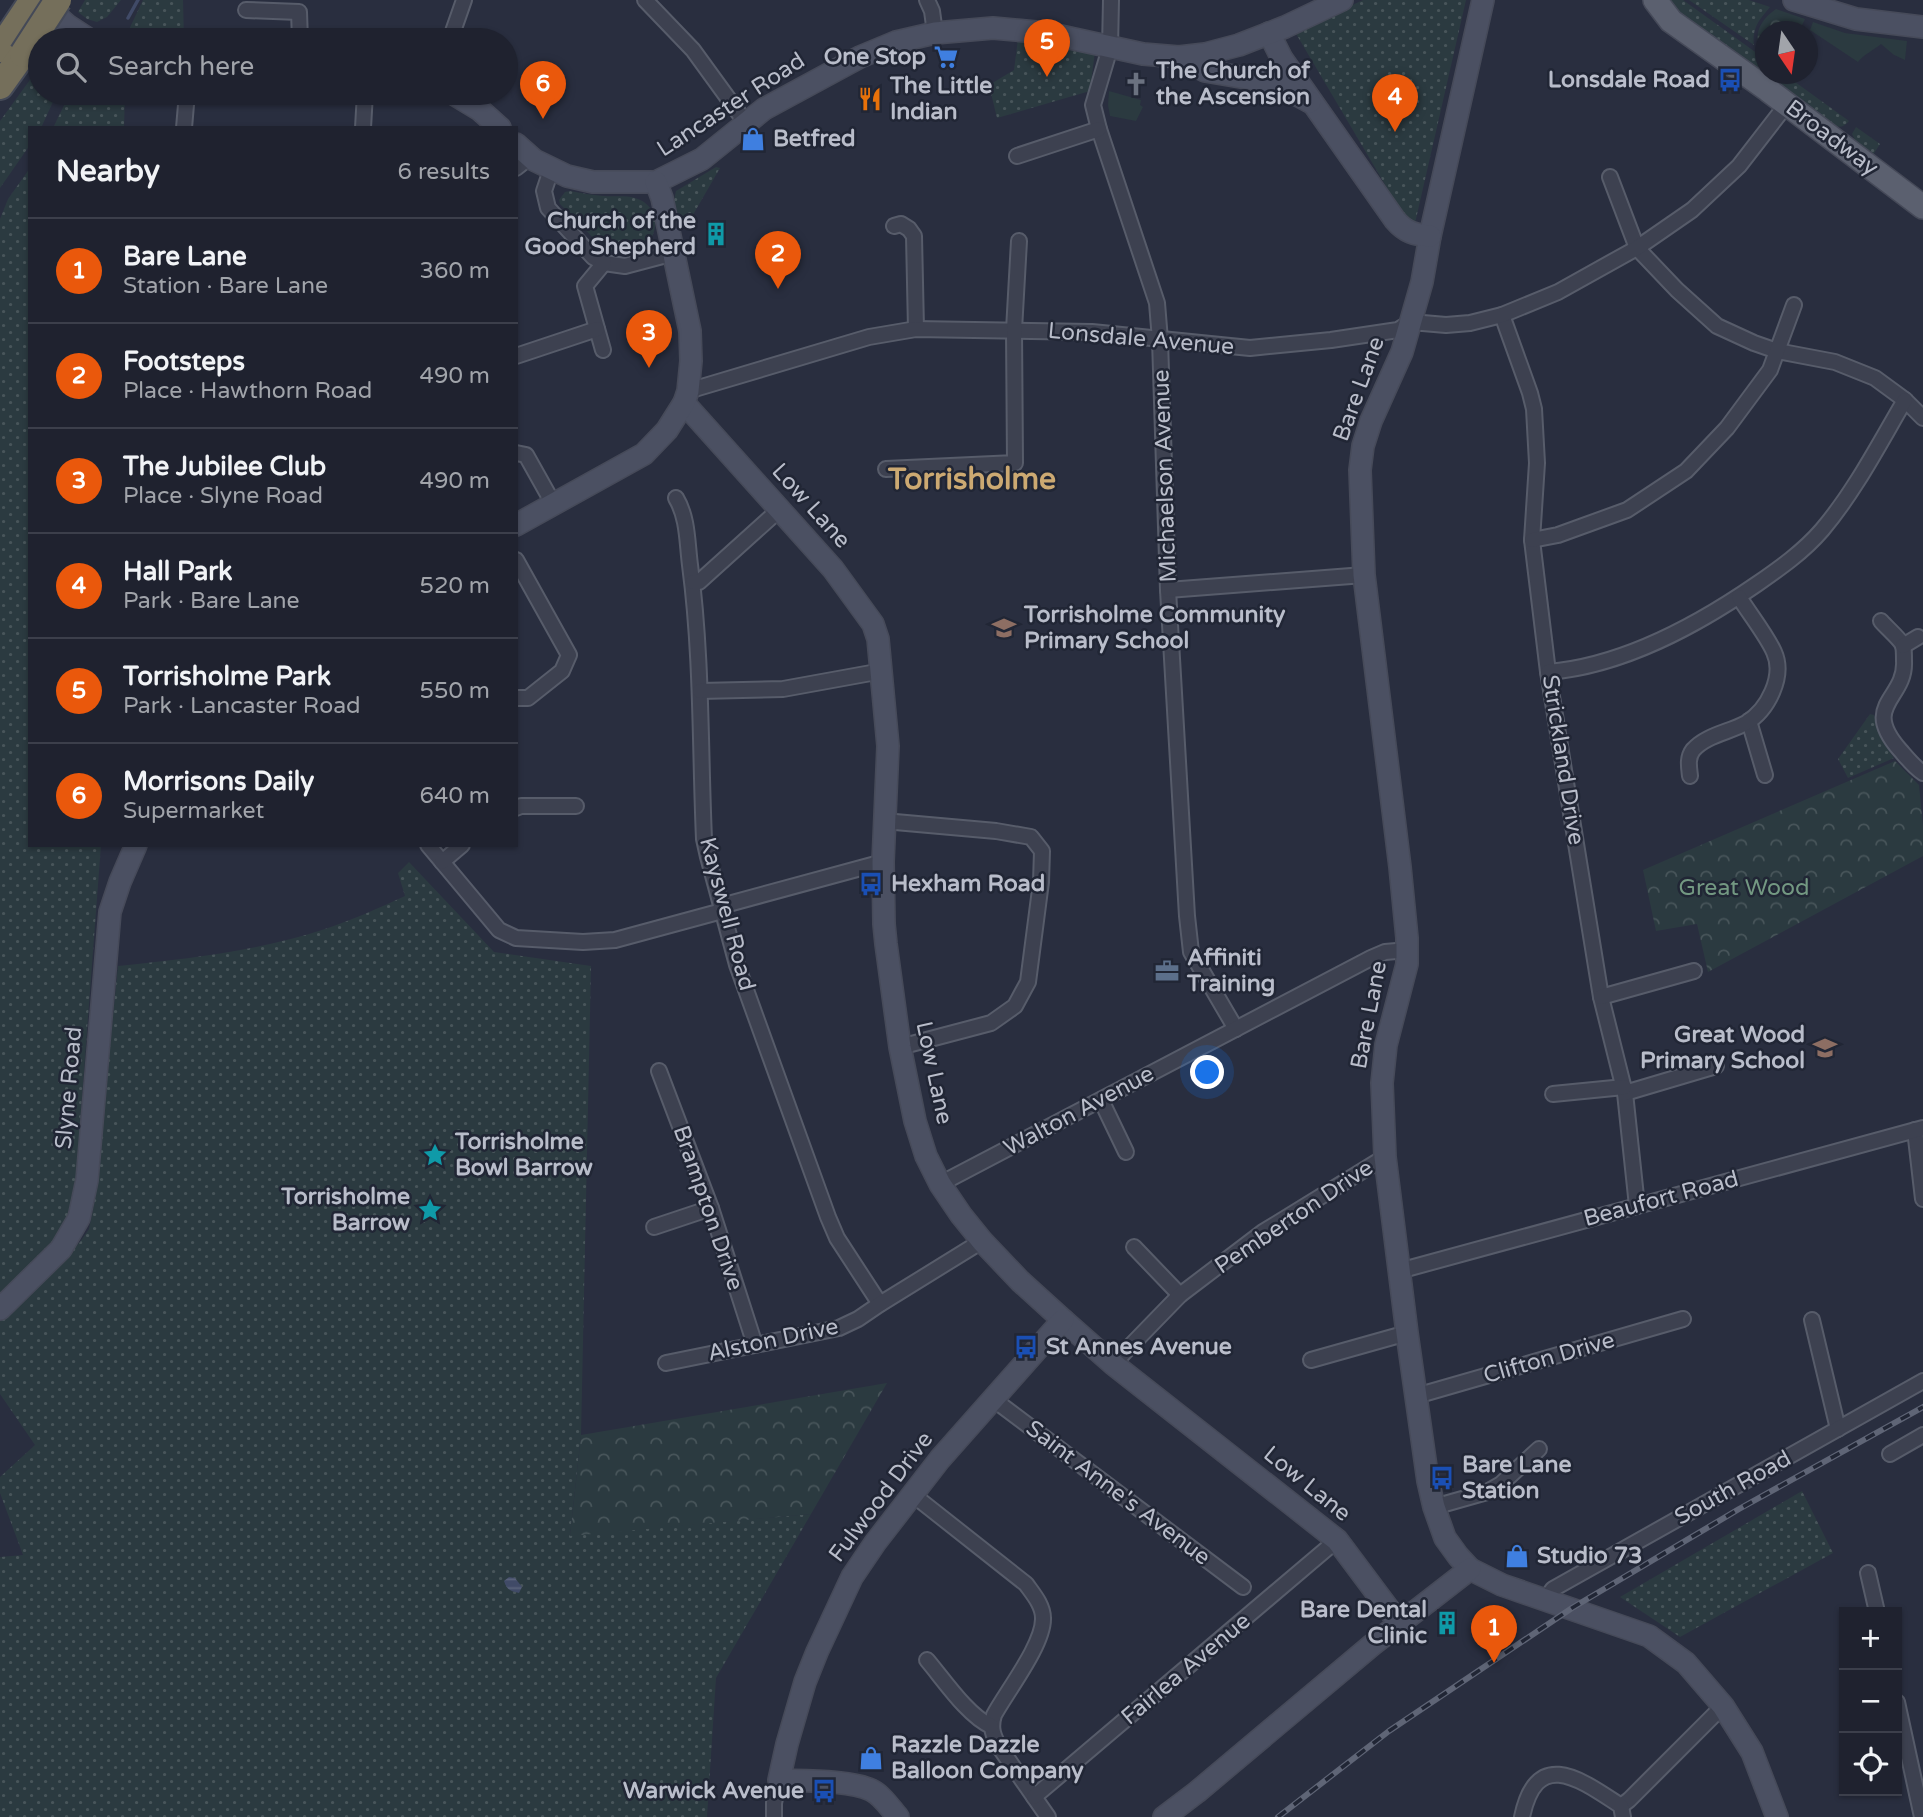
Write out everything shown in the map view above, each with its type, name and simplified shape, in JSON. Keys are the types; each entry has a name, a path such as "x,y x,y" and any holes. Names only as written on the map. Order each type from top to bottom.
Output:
{"highway":[{"path":"0,86 11,46 33,0"},
{"path":"29,28 58,0"},
{"path":"11,46 28,29"}],"main road":[{"name":"Broadway","path":"1638,0 1662,20 1671,21"},
{"name":"Broadway","path":"1655,0 1671,21 1787,104 1923,207"}],"street":[{"path":"38,0 72,28"},
{"path":"454,28 464,0"},
{"path":"645,0 693,50 746,122"},
{"path":"927,0 932,11 935,33"},
{"name":"Michaelson Avenue","path":"1111,0 1110,48 1093,105 1157,303 1168,590 1191,952 1236,1029"},
{"name":"Lancaster Road","path":"521,156 567,176 593,182 656,182 702,159 764,109 860,57 896,42 935,33 993,28 1046,33 1110,48 1179,57 1219,51 1269,33 1342,0"},
{"path":"1794,0 1856,19 1923,27"},
{"name":"Bare Lane","path":"1482,2 1422,282 1402,352 1371,421 1363,446 1360,470 1364,575 1408,950 1407,964 1386,1045 1382,1083 1385,1157 1407,1333 1434,1507 1445,1538 1470,1569 1502,1585 1649,1636 1686,1663 1723,1706 1752,1752 1777,1817"},
{"path":"246,10 299,12 300,28"},
{"path":"1269,33 1282,59 1401,228 1430,236"},
{"path":"1179,57 1205,71 1258,80 1286,89 1312,103"},
{"path":"1410,322 1446,325 1470,323 1502,315 1558,292 1637,248 1692,210 1739,166 1787,104"},
{"path":"184,126 186,105"},
{"path":"363,126 364,105"},
{"path":"472,105 498,126"},
{"path":"1017,156 1099,129"},
{"path":"551,170 544,191 548,208 593,257 604,263 625,266 674,253"},
{"path":"1610,177 1637,248 1717,326 1777,351 1835,362 1875,378 1905,400 1923,418"},
{"path":"518,524 644,454 667,430 686,397 691,361 690,331 662,198 656,182"},
{"path":"894,226 901,224 914,236 916,329"},
{"path":"886,469 1015,463 1014,330 1019,241"},
{"path":"603,350 585,286 604,263"},
{"path":"1532,540 1558,535 1627,510 1686,471 1727,428 1770,370 1794,305"},
{"name":"Strickland Drive","path":"1502,315 1534,409 1537,463 1532,540 1548,672 1601,997 1625,1090 1637,1206"},
{"name":"Lonsdale Avenue","path":"686,397 869,337 916,329 1092,332 1250,348 1398,330 1410,322"},
{"path":"518,355 597,329"},
{"name":"Low Lane","path":"686,397 833,569 873,624 878,639 888,746 883,862 884,924 900,1047 915,1121 926,1156 940,1184 982,1241 1063,1320 1113,1364 1337,1541 1399,1622"},
{"path":"1548,672 1568,670 1619,657 1660,640 1739,597 1790,562 1822,531 1849,494 1905,400"},
{"path":"518,453 526,455 554,505"},
{"name":"Kayswell Road","path":"676,498 684,516 693,582 700,691 704,839 737,965 828,1217 837,1238 880,1304"},
{"path":"693,582 699,582 780,509"},
{"path":"518,564 569,655 562,671 528,698 518,698"},
{"path":"1168,590 1364,575"},
{"path":"1690,776 1689,758 1694,749 1707,740 1749,722 1766,704 1775,686 1778,671 1775,653 1739,597"},
{"path":"1881,621 1903,646 1905,673 1888,700 1884,714 1885,725 1892,741 1923,773"},
{"path":"1903,646 1918,637"},
{"path":"700,691 783,689 882,671"},
{"path":"1749,722 1765,775"},
{"path":"518,807 576,806"},
{"path":"884,821 996,831 1031,837 1042,851 1041,882 1028,982 1015,1006 991,1023 900,1047"},
{"name":"Slyne Road","path":"0,1309 61,1249 79,1218 87,1180 110,912 135,847"},
{"path":"430,847 499,930 516,938 583,942 615,940 883,862"},
{"path":"442,862 460,847"},
{"name":"Walton Avenue","path":"940,1184 1371,957 1385,952 1408,950"},
{"path":"1601,997 1694,971"},
{"path":"1553,1094 1625,1090 1716,1066"},
{"name":"Brampton Drive","path":"659,1071 711,1208 755,1345"},
{"path":"1101,1100 1126,1153"},
{"path":"1919,1129 1923,1199"},
{"name":"Beaufort Road","path":"1399,1271 1919,1129"},
{"name":"Pemberton Drive","path":"1113,1364 1180,1295 1263,1232 1385,1157"},
{"path":"654,1227 711,1208"},
{"name":"Alston Drive","path":"666,1364 839,1328 858,1320 982,1241"},
{"path":"1134,1247 1180,1295"},
{"name":"Clifton Drive","path":"1416,1396 1683,1319"},
{"name":"Fulwood Drive","path":"774,1817 774,1803 787,1744 804,1682 852,1577 940,1459 1063,1320"},
{"path":"1812,1320 1838,1429"},
{"path":"1311,1360 1407,1333"},
{"name":"South Road","path":"1546,1599 1553,1589 1923,1381"},
{"name":"Saint Anne's Avenue","path":"993,1399 1243,1587"},
{"path":"1890,1454 1923,1435"},
{"path":"1434,1507 1487,1492 1501,1484 1539,1449"},
{"path":"912,1494 1026,1584 1044,1615 1042,1632 994,1715 991,1726 1000,1748 1048,1817"},
{"name":"Fairlea Avenue","path":"1034,1797 1337,1541"},
{"path":"1164,1817 1399,1622 1470,1569"},
{"path":"1868,1573 1876,1607"},
{"path":"927,1660 972,1713 991,1726"},
{"path":"1522,1817 1528,1796 1535,1785 1552,1774 1575,1777 1622,1811 1629,1800 1723,1706"},
{"path":"1902,1725 1922,1817"},
{"path":"779,1780 857,1785 873,1791 898,1817"}],"green space":[{"path":"85,0 121,0 107,17 97,22 78,12"},
{"path":"143,0 183,0 184,28 130,28"},
{"path":"1363,0 1466,0 1413,232 1295,32"},
{"path":"1663,0 1683,0 1755,52 1755,68"},
{"path":"1689,0 1749,0 1770,7 1759,21 1755,21 1754,45"},
{"path":"1776,9 1805,19 1764,21"},
{"path":"1818,24 1845,33 1907,41 1905,60 1881,44 1858,62 1818,35"},
{"path":"1018,39 1095,51 1090,91 997,118 989,85 1014,70"},
{"path":"28,82 28,105 52,105 42,126 28,126 28,148 0,188 0,121"},
{"path":"1777,84 1798,84 1849,121 1843,126 1834,126"},
{"path":"1109,91 1141,100 1140,105 1143,107 1136,121 1110,116"},
{"path":"64,105 125,105 124,126 54,126"},
{"path":"1856,127 1880,144 1873,155 1856,142 1852,134"},
{"path":"716,167 720,168 686,227 681,227 674,200 676,191"},
{"path":"28,171 28,847 101,847 74,1204 54,1244 0,1299 0,219 8,199"},
{"path":"565,192 631,197 647,204 655,225 652,237 635,253 621,254 604,249 560,204 559,200"},
{"path":"1870,714 1874,715 1884,743 1894,758 1848,778 1838,759"},
{"name":"Great Wood","path":"1895,761 1919,785 1923,856 1708,972 1697,924 1656,931 1643,870"},
{"path":"409,862 494,952 591,966 581,1435 570,1535 811,1514 716,1678 707,1817 0,1817 0,1557 23,1555 0,1493 0,1477 35,1445 0,1394 0,1320 80,1242 89,1229 94,1204 118,966 249,949 300,937 335,925 405,896 398,873"},
{"path":"887,1383 811,1514 570,1536 581,1435"},
{"path":"1802,1491 1833,1553 1680,1637 1620,1597"}],"water":[{"path":"509,1577 515,1578 522,1587 519,1593 506,1586 504,1581"}],"waterway":[{"path":"128,18 138,0"}],"railway":[{"path":"1278,1817 1389,1731 1572,1608 1739,1509 1923,1407"}],"place":[{"name":"One Stop","path":"946,57"},
{"name":"Torrisholme Park","path":"1047,77"},
{"name":"Lonsdale Road","path":"1730,80"},
{"name":"The Church of the Ascension","path":"1136,84"},
{"name":"The Little Indian","path":"870,99"},
{"name":"Morrisons Daily","path":"543,119"},
{"name":"Hall Park","path":"1395,132"},
{"name":"Betfred","path":"753,139"},
{"name":"Church of the Good Shepherd","path":"716,234"},
{"name":"Footsteps","path":"778,289"},
{"name":"The Jubilee Club","path":"649,368"},
{"name":"Torrisholme Community Primary School","path":"1004,628"},
{"name":"Hexham Road","path":"871,884"},
{"name":"Affiniti Training","path":"1167,971"},
{"name":"Great Wood Primary School","path":"1825,1048"},
{"name":"Torrisholme Bowl Barrow","path":"435,1155"},
{"name":"Torrisholme Barrow","path":"430,1210"},
{"name":"St Annes Avenue","path":"1026,1347"},
{"name":"Bare Lane Station","path":"1442,1478"},
{"name":"Studio 73","path":"1517,1556"},
{"name":"Bare Dental Clinic","path":"1447,1623"},
{"name":"Bare Lane","path":"1494,1663"},
{"name":"Razzle Dazzle Balloon Company","path":"871,1758"},
{"name":"Warwick Avenue","path":"824,1791"}],"district":[{"name":"Torrisholme","path":"972,479"}]}
